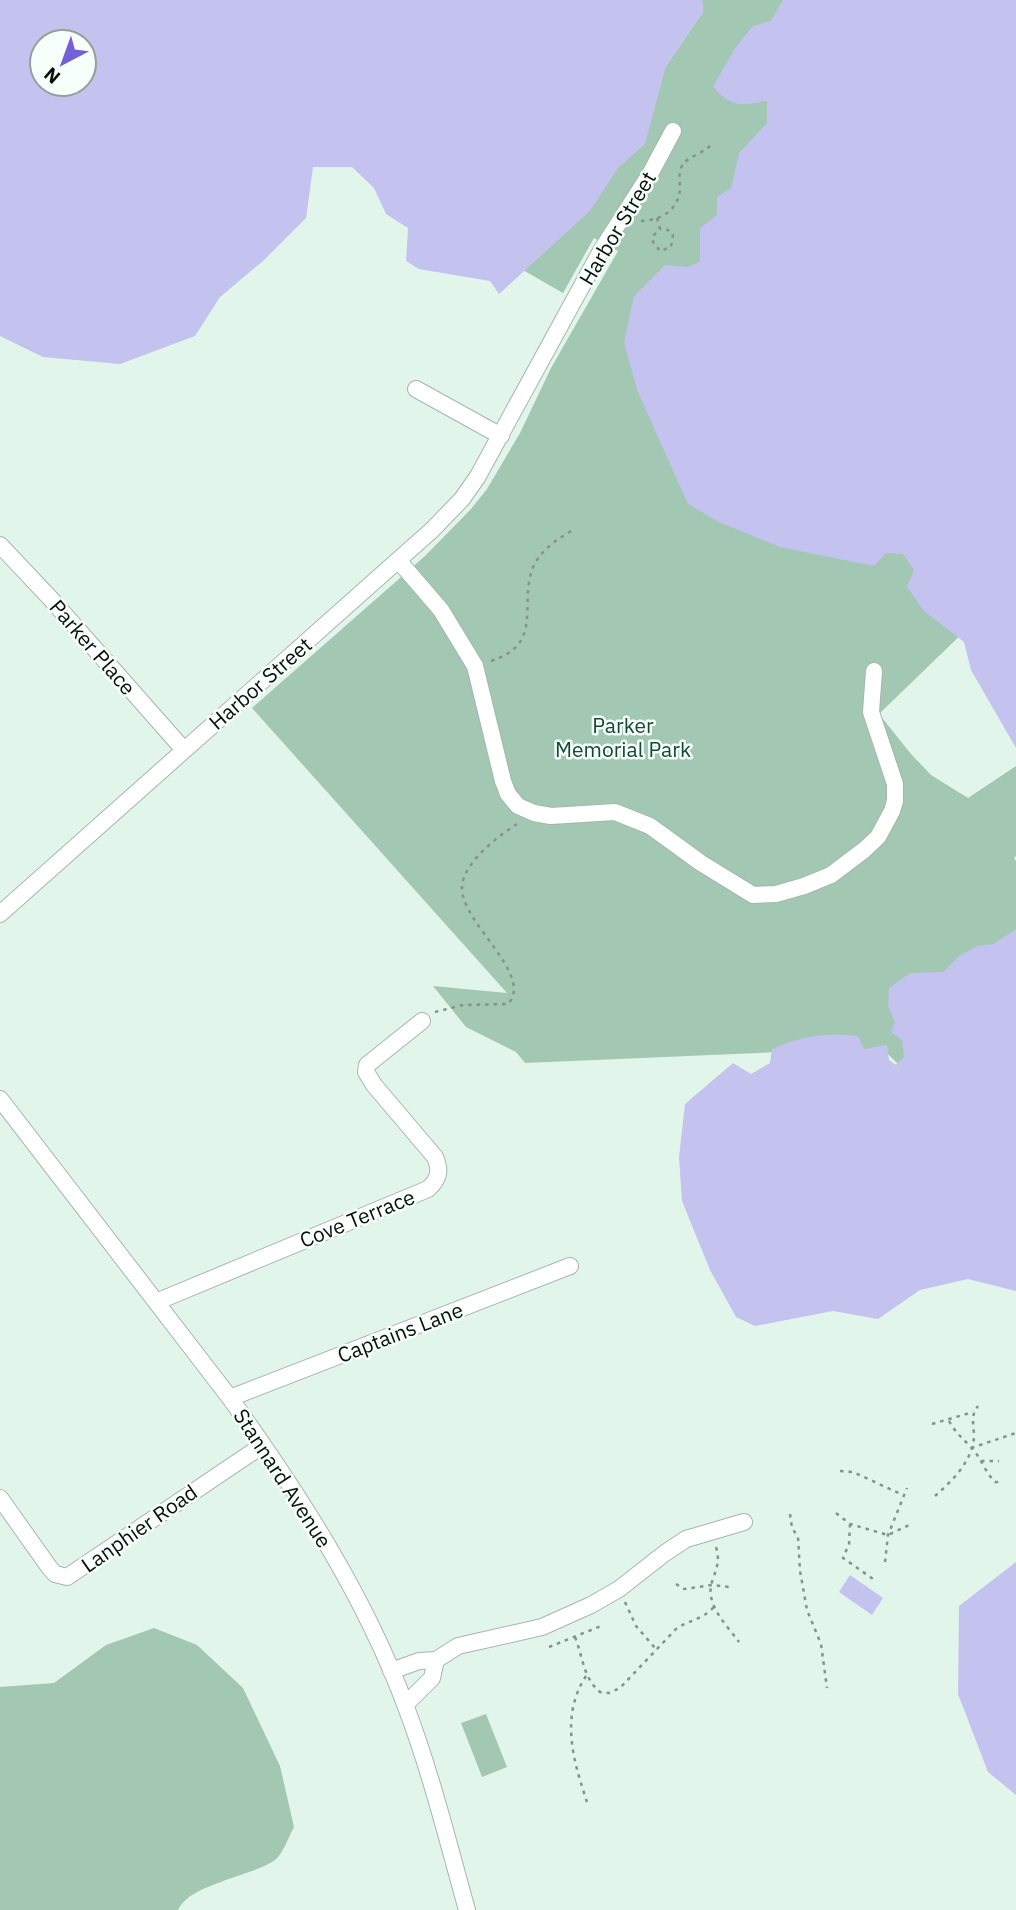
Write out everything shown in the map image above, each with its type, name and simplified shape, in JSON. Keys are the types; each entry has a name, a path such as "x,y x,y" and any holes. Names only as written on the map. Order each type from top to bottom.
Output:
{"street":[{"name":"Harbor Street","path":"0,914 432,530 462,499 501,436 602,249 673,131"},
{"path":"416,389 501,436"},
{"name":"Parker Place","path":"0,545 184,750"},
{"path":"398,560 441,610 475,666 508,794 518,806 551,816 615,812 650,826 701,863 753,895 776,894 831,874 878,836 892,811 895,784 871,712 874,671"},
{"name":"Cove Terrace","path":"156,1302 428,1189 435,1183 440,1167 435,1157 366,1072 367,1065 422,1021"},
{"name":"Stannard Avenue","path":"0,1099 230,1398 333,1555 405,1705 467,1910"},
{"name":"Captains Lane","path":"230,1398 570,1266"},
{"name":"Lanphier Road","path":"0,1498 48,1567 55,1574 67,1577 263,1445"},
{"path":"391,1671 419,1661 436,1660 458,1646 542,1627 619,1589 686,1539 744,1521"},
{"path":"405,1705 432,1678 436,1660"}],"path":[{"path":"624,216 638,221 657,218 675,207 681,167 713,143"},
{"path":"657,218 660,229"},
{"path":"660,229 668,230 673,235 674,242 665,251 660,251 653,242 653,236 660,229"},
{"path":"475,666 508,655 518,647 525,631 534,565 548,548 575,529"},
{"path":"422,1021 439,1010 463,1005 508,1004 516,993 514,983 463,900 462,884 473,862 487,846 534,813"},
{"path":"932,1424 950,1421 973,1412 978,1406"},
{"path":"935,1496 957,1477 971,1448 973,1412"},
{"path":"950,1421 995,1482 1002,1482"},
{"path":"971,1448 1016,1433"},
{"path":"981,1461 999,1461"},
{"path":"840,1471 853,1472 902,1495"},
{"path":"885,1562 888,1535 907,1488"},
{"path":"836,1513 850,1524 888,1535 909,1525"},
{"path":"790,1514 792,1528 797,1537 807,1610 821,1644 827,1688"},
{"path":"850,1524 849,1544 844,1558 876,1581"},
{"path":"712,1531 719,1556 711,1600 738,1642"},
{"path":"676,1584 684,1589 712,1585 729,1587"},
{"path":"575,1637 586,1676 600,1692 609,1693 620,1688 676,1629 684,1623 697,1621 714,1607"},
{"path":"629,1611 636,1626 656,1649"},
{"path":"550,1647 601,1626"},
{"path":"586,1676 573,1705 570,1737 587,1802"}],"green space":[{"name":"Parker Memorial Park","path":"702,0 809,0 773,96 898,546 971,625 879,714 931,775 968,798 1016,766 1016,943 898,1064 887,1053 802,1051 525,1063 516,1052 466,1027 433,986 507,993 252,708 425,556 487,489 520,433 551,368 618,251 594,238 563,293 507,261 666,66 703,12"},
{"path":"154,1628 197,1645 243,1688 280,1766 294,1827 283,1849 275,1860 265,1866 195,1893 184,1901 178,1910 0,1910 0,1687 54,1683 106,1645"},
{"path":"486,1714 507,1767 482,1777 461,1723"}],"water":[{"path":"0,0 702,0 703,12 666,66 645,144 618,168 590,211 499,294 490,281 419,269 406,261 408,228 386,214 374,188 352,167 313,167 306,218 263,261 220,297 195,336 120,364 43,357 0,336"},
{"path":"783,0 1016,0 1016,748 971,670 964,642 924,611 907,587 914,570 903,554 886,553 874,566 780,547 721,523 688,504 637,390 624,342 634,296 665,265 688,267 700,262 700,228 717,215 717,197 731,188 739,153 767,123 767,101 738,104 726,99 713,87 735,48 753,26 771,21"},
{"path":"1016,929 1016,1291 968,1279 920,1290 878,1319 833,1311 755,1326 736,1317 710,1270 682,1201 679,1157 685,1104 733,1063 751,1074 770,1063 772,1049 814,1036 858,1036 864,1049 887,1045 889,1060 896,1065 904,1057 902,1040 891,1032 895,1022 888,1006 889,988 910,973 943,972 958,957 977,946 993,944"},
{"path":"1016,1562 1016,1795 988,1772 958,1694 959,1606"},
{"path":"850,1575 883,1598 872,1615 839,1592"}]}
